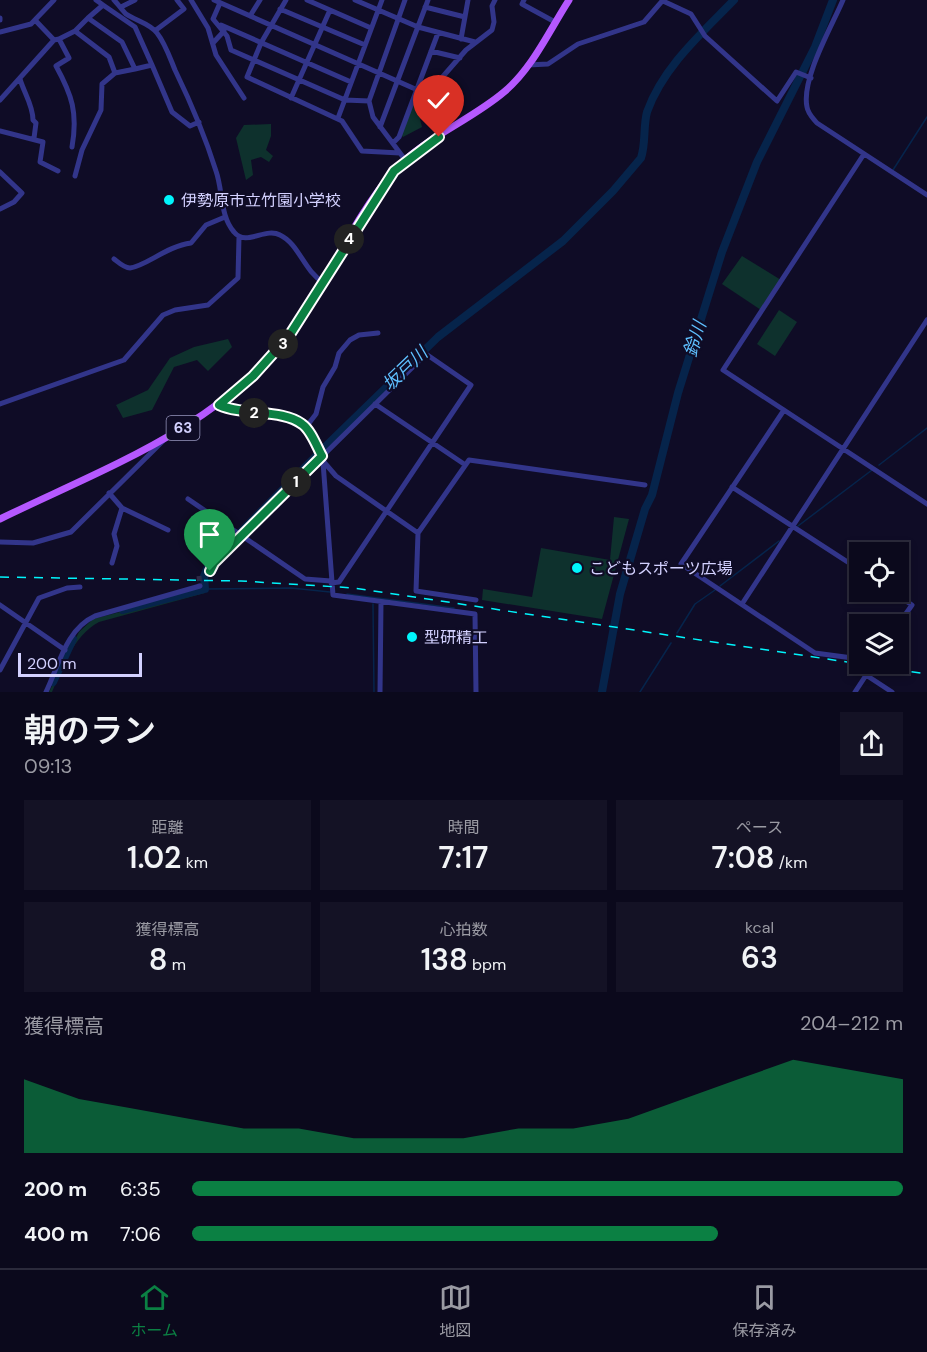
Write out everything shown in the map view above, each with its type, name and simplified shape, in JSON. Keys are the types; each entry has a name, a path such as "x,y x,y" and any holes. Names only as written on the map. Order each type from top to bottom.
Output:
{"main road":[{"name":"63","path":"0,519 166,437 219,405 273,355 296,326 386,181 406,160 503,93 528,65 569,0"}],"street":[{"path":"0,32 23,27 35,20 54,0"},
{"path":"96,0 135,27 172,112 189,126 199,122"},
{"path":"0,404 124,360 163,315 175,310 200,307 216,300 238,278 239,237 225,217 218,177 199,122 156,30 126,14 114,0"},
{"path":"121,7 135,0"},
{"path":"156,30 184,9 177,0"},
{"path":"191,0 208,27 222,67 244,98"},
{"path":"214,0 422,92 432,88 475,42 494,26 492,6 495,0"},
{"path":"230,7 235,0"},
{"path":"250,16 260,0"},
{"path":"286,0 270,24 247,77 338,118 362,151 400,153"},
{"path":"307,0 371,28"},
{"path":"355,0 418,27 475,42"},
{"path":"338,118 382,0"},
{"path":"405,0 377,72 369,100 380,127 406,160"},
{"path":"380,127 428,0"},
{"path":"461,39 468,0"},
{"path":"524,0 522,3 555,22"},
{"path":"528,65 548,64 578,44 644,22 663,0 691,14 703,34 777,101 796,72 809,77"},
{"path":"843,0 809,77 806,100 809,114 817,123 927,195"},
{"path":"220,3 213,20 219,24 351,82"},
{"path":"0,99 56,40 75,31 103,5"},
{"path":"425,8 465,17"},
{"path":"280,9 365,45"},
{"path":"291,98 330,10"},
{"path":"88,18 122,42 135,69"},
{"path":"35,20 56,40 69,58 56,66 71,96 74,135 72,147"},
{"path":"219,24 231,50 345,100 369,100"},
{"path":"75,31 109,57 115,73"},
{"path":"213,43 224,31"},
{"path":"393,143 399,136 438,33"},
{"path":"431,51 460,58"},
{"path":"75,176 82,150 101,110 102,84 115,73 152,65"},
{"path":"20,78 25,95 33,106 33,120 36,123 34,138"},
{"path":"0,130 43,142 40,162 58,171"},
{"path":"864,154 723,370 927,504"},
{"path":"0,172 22,193 14,202 0,209"},
{"path":"114,259 124,266 132,267 172,246 191,243 206,225 225,217"},
{"path":"239,237 248,238 270,232 280,235 294,247 313,275 323,282"},
{"path":"742,604 927,320"},
{"path":"306,427 316,414 323,387 335,367 339,353 350,340 359,335 378,333"},
{"path":"188,499 242,536 305,579 339,582 471,385 426,354 322,459 242,536 214,563 210,571"},
{"path":"375,404 464,464"},
{"path":"219,405 237,411 292,419 306,427 322,459 336,476 418,533"},
{"path":"784,410 681,564 815,653 849,658"},
{"path":"0,542 33,543 71,532 161,445 166,437"},
{"path":"322,459 333,595 476,615 476,692"},
{"path":"476,600 416,591 418,533 464,464 469,460 645,485"},
{"path":"732,487 849,563"},
{"path":"109,493 122,508 168,530"},
{"path":"112,563 117,546 114,534 122,508"},
{"path":"46,692 74,633 90,618 200,586"},
{"path":"1,666 39,598 67,588 80,587"},
{"path":"380,692 381,602"},
{"path":"906,614 912,605 908,602"},
{"path":"0,605 65,650"},
{"path":"855,692 866,675 892,692"}],"green space":[{"path":"417,92 431,92 437,104 420,119 422,127 403,137 401,135"},
{"path":"271,124 271,136 266,150 273,156 269,162 261,157 251,160 253,175 246,180 236,138 244,125"},
{"path":"742,256 781,280 761,310 722,284"},
{"path":"779,310 797,322 775,356 757,344"},
{"path":"228,339 232,347 208,371 197,360 174,367 152,410 123,418 116,405 148,390 170,358 194,347"},
{"name":"こどもスポーツ広場","path":"614,517 629,519 602,619 482,600 483,589 532,597 541,548 610,560"},
{"path":"205,590 205,593 99,622 82,635 76,643 52,692 49,692 79,632 93,619"}],"waterway":[{"name":"坂戸川","path":"123,610 205,589 204,576 209,564 438,337 563,241 613,191 641,158 647,112 663,80 684,52 734,0"},
{"name":"鈴川","path":"602,692 620,594 645,509 652,495 678,393 722,252 757,162 815,47 833,0"},
{"path":"893,170 927,117"},
{"path":"879,465 927,428"},
{"path":"798,526 872,470"},
{"path":"720,586 779,541"},
{"path":"205,589 291,588 330,592"},
{"path":"677,633 695,604 715,590"},
{"path":"347,594 454,608"},
{"path":"373,604 374,692"},
{"name":"坂戸川","path":"53,682 73,639"},
{"path":"640,692 671,643"}],"tunnel":[{"path":"199,576 200,586"}],"railway":[{"path":"0,577 241,581 354,588 927,674"}],"place":[{"name":"伊勢原市立竹園小学校","path":"169,200"},
{"name":"こどもスポーツ広場","path":"577,568"},
{"name":"型研精工","path":"412,637"}],"route":[{"path":"210,571 214,563 322,456 306,427 297,421 280,416 237,411 219,405 253,376 289,336 394,171 417,151 439,137"}]}
